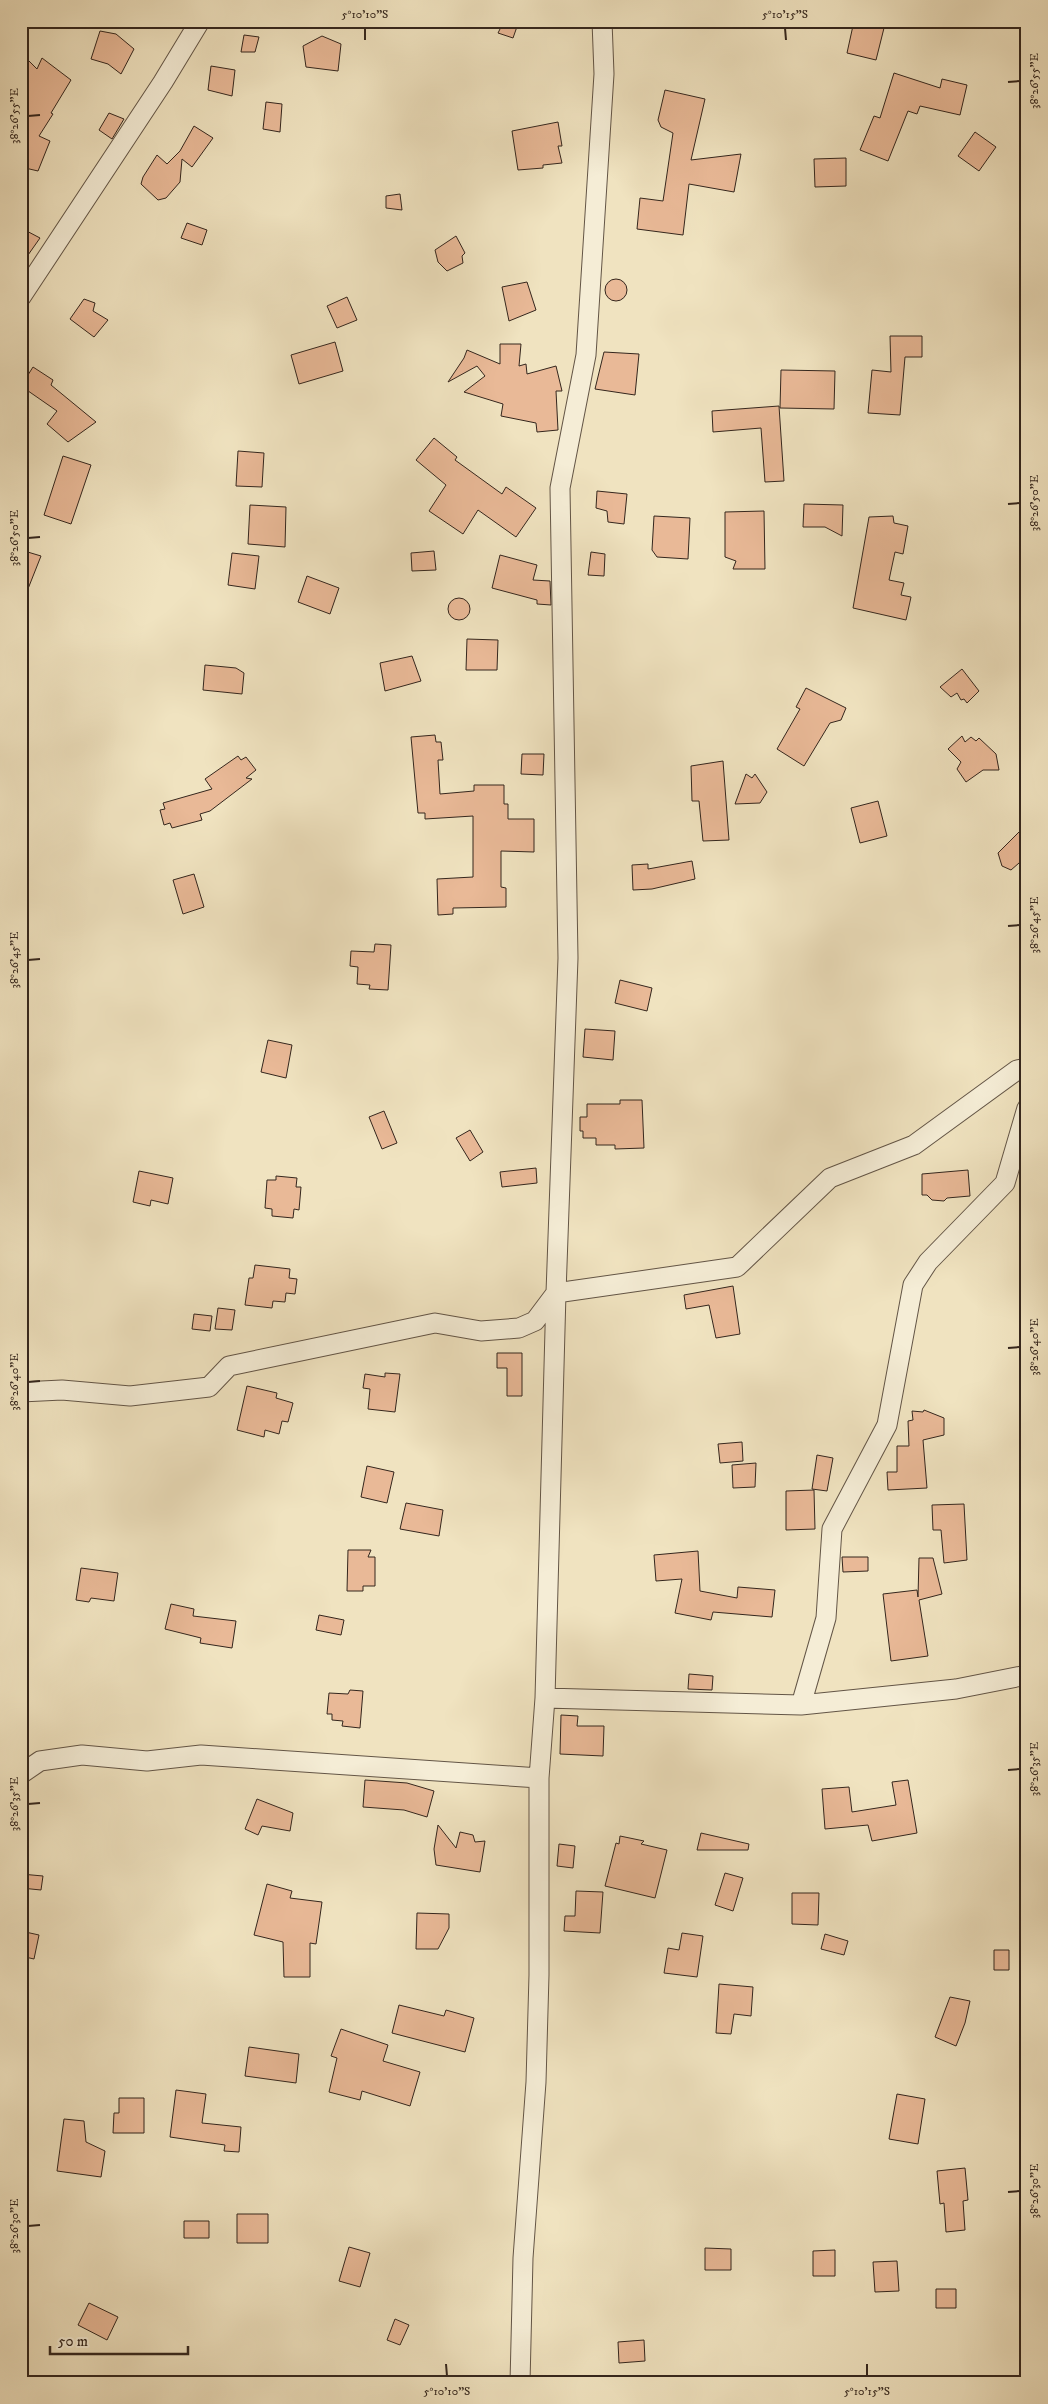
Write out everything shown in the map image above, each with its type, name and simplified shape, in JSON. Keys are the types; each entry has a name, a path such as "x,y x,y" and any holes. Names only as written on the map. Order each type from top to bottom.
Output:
{"street":[{"path":"21,297 163,82 200,21"},
{"path":"520,2383 523,2248 536,2082 539,1974 539,1778 544,1698 568,958 560,488 586,355 604,74 602,21"},
{"path":"21,1392 62,1390 130,1396 209,1386 229,1366 435,1323 480,1332 519,1328 535,1321 556,1293 737,1267 830,1178 914,1145 1017,1070 1027,1068"},
{"path":"801,1705 826,1618 832,1530 887,1425 913,1285 928,1262 1005,1183 1027,1108"},
{"path":"544,1698 801,1705 956,1689 1027,1675"},
{"path":"21,1774 40,1761 82,1755 147,1761 201,1755 539,1778"}],"building":[{"path":"504,21 519,21 513,38 498,33"},
{"path":"854,21 884,28 876,60 847,53"},
{"path":"100,31 116,34 134,49 121,74 108,64 91,59"},
{"path":"244,35 259,37 255,52 241,52"},
{"path":"322,36 341,44 338,71 306,67 303,46"},
{"path":"21,53 37,69 42,58 71,80 39,136 50,141 38,171 21,167 28,148 21,143"},
{"path":"211,66 235,70 232,96 208,90"},
{"path":"894,73 940,88 942,79 967,85 960,115 920,106 917,114 908,111 888,161 860,150 874,116 880,118"},
{"path":"665,90 705,99 691,160 741,154 734,192 689,184 683,235 637,229 640,198 663,201 673,133 661,127 658,120"},
{"path":"266,102 282,104 280,132 263,129"},
{"path":"109,113 124,119 112,139 99,130"},
{"path":"558,122 562,146 558,146 562,163 543,165 543,168 518,170 512,131"},
{"path":"194,126 213,138 192,167 182,159 180,182 166,198 158,200 141,184 143,177 157,155 167,164 180,151"},
{"path":"975,132 996,147 979,171 958,156"},
{"path":"846,158 846,186 815,187 814,159"},
{"path":"400,194 402,210 386,208 386,196"},
{"path":"187,223 207,230 202,245 181,238"},
{"path":"21,228 40,238 21,265"},
{"path":"456,236 465,253 462,256 463,263 447,271 438,262 435,250"},
{"path":"616,279 624,282 627,290 624,298 616,301 608,298 605,290 608,282"},
{"path":"527,282 536,310 509,321 502,287"},
{"path":"347,297 357,320 337,328 327,306"},
{"path":"84,299 95,303 93,311 108,320 94,337 70,319"},
{"path":"890,336 922,336 922,357 905,357 900,415 868,413 872,370 891,372"},
{"path":"335,342 343,371 299,384 291,355"},
{"path":"500,344 521,344 519,366 526,364 527,374 556,366 562,391 556,391 558,430 537,432 536,423 501,416 503,404 464,392 485,376 477,366 448,382 464,358 467,350 500,364"},
{"path":"604,352 639,354 635,395 595,389"},
{"path":"33,367 53,380 51,385 96,422 68,442 47,424 57,411 21,386"},
{"path":"781,370 835,371 834,409 780,408"},
{"path":"779,406 784,481 765,482 761,428 713,432 712,411"},
{"path":"434,438 457,457 455,460 502,494 506,487 536,508 516,537 478,510 463,534 429,511 446,485 416,460"},
{"path":"238,451 264,453 262,487 236,486"},
{"path":"63,456 91,465 71,524 44,515"},
{"path":"597,491 627,494 624,524 608,522 607,511 596,508"},
{"path":"804,504 843,505 842,536 825,527 803,527"},
{"path":"250,505 286,507 285,547 248,544"},
{"path":"764,511 765,569 733,569 736,561 725,557 725,512"},
{"path":"654,516 690,518 688,559 657,557 652,550"},
{"path":"893,516 894,523 908,526 903,554 895,552 889,580 904,583 901,595 911,597 906,620 853,608 869,517"},
{"path":"21,550 41,556 22,604 21,604"},
{"path":"434,551 436,570 412,571 411,553"},
{"path":"591,552 605,554 604,576 588,575"},
{"path":"232,553 259,556 255,589 228,585"},
{"path":"500,555 537,565 533,580 550,581 551,605 537,604 537,600 492,588"},
{"path":"307,576 339,588 330,614 298,602"},
{"path":"455,598 463,598 470,605 470,613 463,620 455,620 448,613 448,605"},
{"path":"467,639 498,640 497,670 466,670"},
{"path":"412,656 421,681 385,691 380,663"},
{"path":"205,665 236,668 244,673 242,694 203,690"},
{"path":"962,669 979,691 967,703 964,699 961,700 957,693 951,697 940,687"},
{"path":"806,688 846,708 841,720 830,723 804,766 777,749 800,709 796,707"},
{"path":"435,735 436,742 441,742 443,760 438,760 440,794 474,791 474,785 504,785 504,804 508,804 508,819 534,819 534,852 501,851 501,887 506,888 506,907 453,908 453,914 438,915 437,879 473,877 473,816 425,819 425,813 418,813 411,737"},
{"path":"962,736 965,742 971,737 976,741 979,738 996,754 999,770 983,770 966,782 957,769 961,762 948,749"},
{"path":"522,754 544,754 543,775 521,774"},
{"path":"238,756 241,760 246,757 256,770 246,778 252,779 210,811 200,814 202,820 172,828 170,823 164,825 160,810 165,809 163,803 212,789 205,779"},
{"path":"723,761 729,840 703,841 699,801 692,801 691,766"},
{"path":"746,774 752,778 755,774 767,792 760,803 735,804"},
{"path":"878,801 887,836 860,843 851,808"},
{"path":"1027,824 1027,856 1011,870 1002,866 998,853"},
{"path":"692,861 695,879 652,889 633,890 632,865 648,864 648,869"},
{"path":"194,874 204,907 183,914 173,880"},
{"path":"375,944 391,945 388,990 369,989 370,985 357,984 358,967 350,966 351,951 374,952"},
{"path":"620,980 652,988 647,1011 615,1003"},
{"path":"585,1029 615,1031 613,1060 583,1057"},
{"path":"268,1040 292,1045 286,1078 261,1072"},
{"path":"620,1100 642,1100 644,1148 615,1149 615,1145 596,1145 596,1138 583,1138 583,1131 580,1131 580,1117 587,1117 587,1104 620,1104"},
{"path":"384,1111 397,1143 382,1149 369,1117"},
{"path":"470,1130 483,1152 470,1161 456,1138"},
{"path":"536,1168 537,1183 502,1187 500,1172"},
{"path":"968,1170 970,1196 947,1198 944,1201 932,1200 927,1195 922,1195 922,1174"},
{"path":"139,1171 173,1178 168,1204 151,1200 150,1206 133,1202"},
{"path":"276,1176 297,1178 296,1187 301,1187 299,1210 294,1209 293,1218 272,1216 272,1209 265,1208 267,1180 276,1180"},
{"path":"255,1265 290,1269 289,1278 297,1279 295,1294 286,1293 285,1302 273,1301 272,1308 245,1305 249,1278 253,1278"},
{"path":"733,1286 740,1334 716,1338 709,1305 686,1309 684,1295"},
{"path":"218,1308 235,1310 232,1330 215,1329"},
{"path":"194,1314 212,1316 210,1331 192,1329"},
{"path":"497,1353 522,1353 522,1396 507,1396 507,1368 497,1368"},
{"path":"385,1373 400,1374 395,1412 368,1409 370,1389 363,1388 365,1374 385,1377"},
{"path":"247,1386 277,1393 276,1398 293,1403 288,1422 282,1421 279,1434 265,1430 264,1437 237,1430"},
{"path":"924,1410 944,1418 944,1435 923,1440 927,1488 888,1490 887,1472 897,1472 897,1446 909,1446 908,1421 913,1420 912,1411 923,1412"},
{"path":"742,1442 743,1461 720,1463 718,1444"},
{"path":"817,1455 833,1458 827,1491 812,1489"},
{"path":"756,1463 755,1487 733,1488 732,1465"},
{"path":"367,1466 394,1472 387,1503 361,1497"},
{"path":"814,1490 815,1529 786,1530 786,1491"},
{"path":"406,1503 443,1510 439,1536 400,1529"},
{"path":"964,1504 967,1560 944,1563 941,1530 933,1530 932,1505"},
{"path":"348,1550 371,1550 368,1557 375,1557 375,1586 363,1586 363,1591 347,1591"},
{"path":"698,1551 700,1591 737,1598 738,1587 775,1590 772,1617 713,1612 711,1620 675,1613 682,1579 656,1581 654,1555"},
{"path":"842,1557 868,1557 868,1571 843,1572"},
{"path":"919,1558 933,1558 942,1594 919,1600 928,1656 891,1661 883,1594 917,1590 918,1597"},
{"path":"81,1568 118,1573 114,1601 91,1598 89,1602 76,1600"},
{"path":"171,1604 194,1609 193,1616 236,1621 232,1648 200,1643 201,1638 165,1629"},
{"path":"319,1615 344,1620 341,1635 316,1630"},
{"path":"689,1674 713,1676 712,1690 688,1689"},
{"path":"350,1690 363,1691 360,1728 342,1726 343,1721 332,1720 332,1714 327,1714 329,1693 348,1694"},
{"path":"561,1715 578,1716 577,1726 604,1726 603,1756 560,1754"},
{"path":"365,1780 407,1783 434,1791 427,1817 404,1810 363,1807"},
{"path":"908,1780 917,1833 872,1841 868,1825 825,1829 822,1789 849,1787 852,1812 896,1805 892,1782"},
{"path":"257,1799 293,1813 290,1831 262,1826 258,1835 245,1829"},
{"path":"438,1825 456,1848 460,1832 473,1835 475,1842 485,1841 480,1872 436,1865 434,1849"},
{"path":"701,1833 749,1844 748,1850 697,1850"},
{"path":"620,1836 644,1841 641,1844 667,1850 655,1898 605,1886 616,1843 619,1844"},
{"path":"559,1844 575,1846 573,1868 557,1866"},
{"path":"725,1873 743,1878 733,1911 715,1905"},
{"path":"21,1874 43,1876 41,1890 21,1888"},
{"path":"267,1884 292,1891 290,1898 322,1902 316,1944 310,1943 310,1977 284,1977 283,1942 254,1935"},
{"path":"576,1891 603,1892 600,1933 564,1931 565,1916 575,1916"},
{"path":"792,1893 819,1893 818,1925 792,1924"},
{"path":"417,1913 449,1914 449,1928 438,1949 416,1949"},
{"path":"21,1931 39,1935 34,1959 21,1956"},
{"path":"682,1933 703,1936 697,1977 664,1973 668,1948 679,1950"},
{"path":"825,1934 848,1941 844,1955 821,1949"},
{"path":"994,1950 1009,1950 1009,1970 994,1970"},
{"path":"719,1984 753,1987 751,2016 734,2014 731,2034 716,2033"},
{"path":"950,1997 970,2001 965,2023 956,2046 935,2037"},
{"path":"399,2005 444,2016 446,2010 474,2018 465,2052 392,2033"},
{"path":"341,2029 388,2045 383,2061 420,2072 410,2106 362,2091 360,2100 329,2092 337,2058 331,2056"},
{"path":"249,2047 299,2054 296,2083 245,2076"},
{"path":"176,2090 206,2094 202,2123 241,2127 239,2152 224,2151 225,2145 170,2137"},
{"path":"897,2094 925,2099 918,2144 889,2139"},
{"path":"119,2098 144,2098 144,2133 113,2133 114,2113 119,2113"},
{"path":"64,2119 84,2121 86,2142 105,2151 101,2177 57,2171"},
{"path":"965,2168 968,2200 963,2201 965,2230 946,2232 944,2203 940,2204 937,2171"},
{"path":"237,2214 268,2214 268,2243 237,2243"},
{"path":"184,2221 209,2221 209,2238 184,2238"},
{"path":"349,2247 370,2253 360,2287 339,2281"},
{"path":"705,2248 731,2249 731,2270 705,2270"},
{"path":"835,2250 835,2276 813,2276 813,2251"},
{"path":"897,2261 899,2291 875,2292 873,2262"},
{"path":"936,2289 956,2289 956,2308 936,2308"},
{"path":"89,2303 118,2317 107,2340 78,2325"},
{"path":"395,2319 409,2325 400,2345 387,2340"},
{"path":"644,2340 645,2361 619,2363 618,2342"}]}
